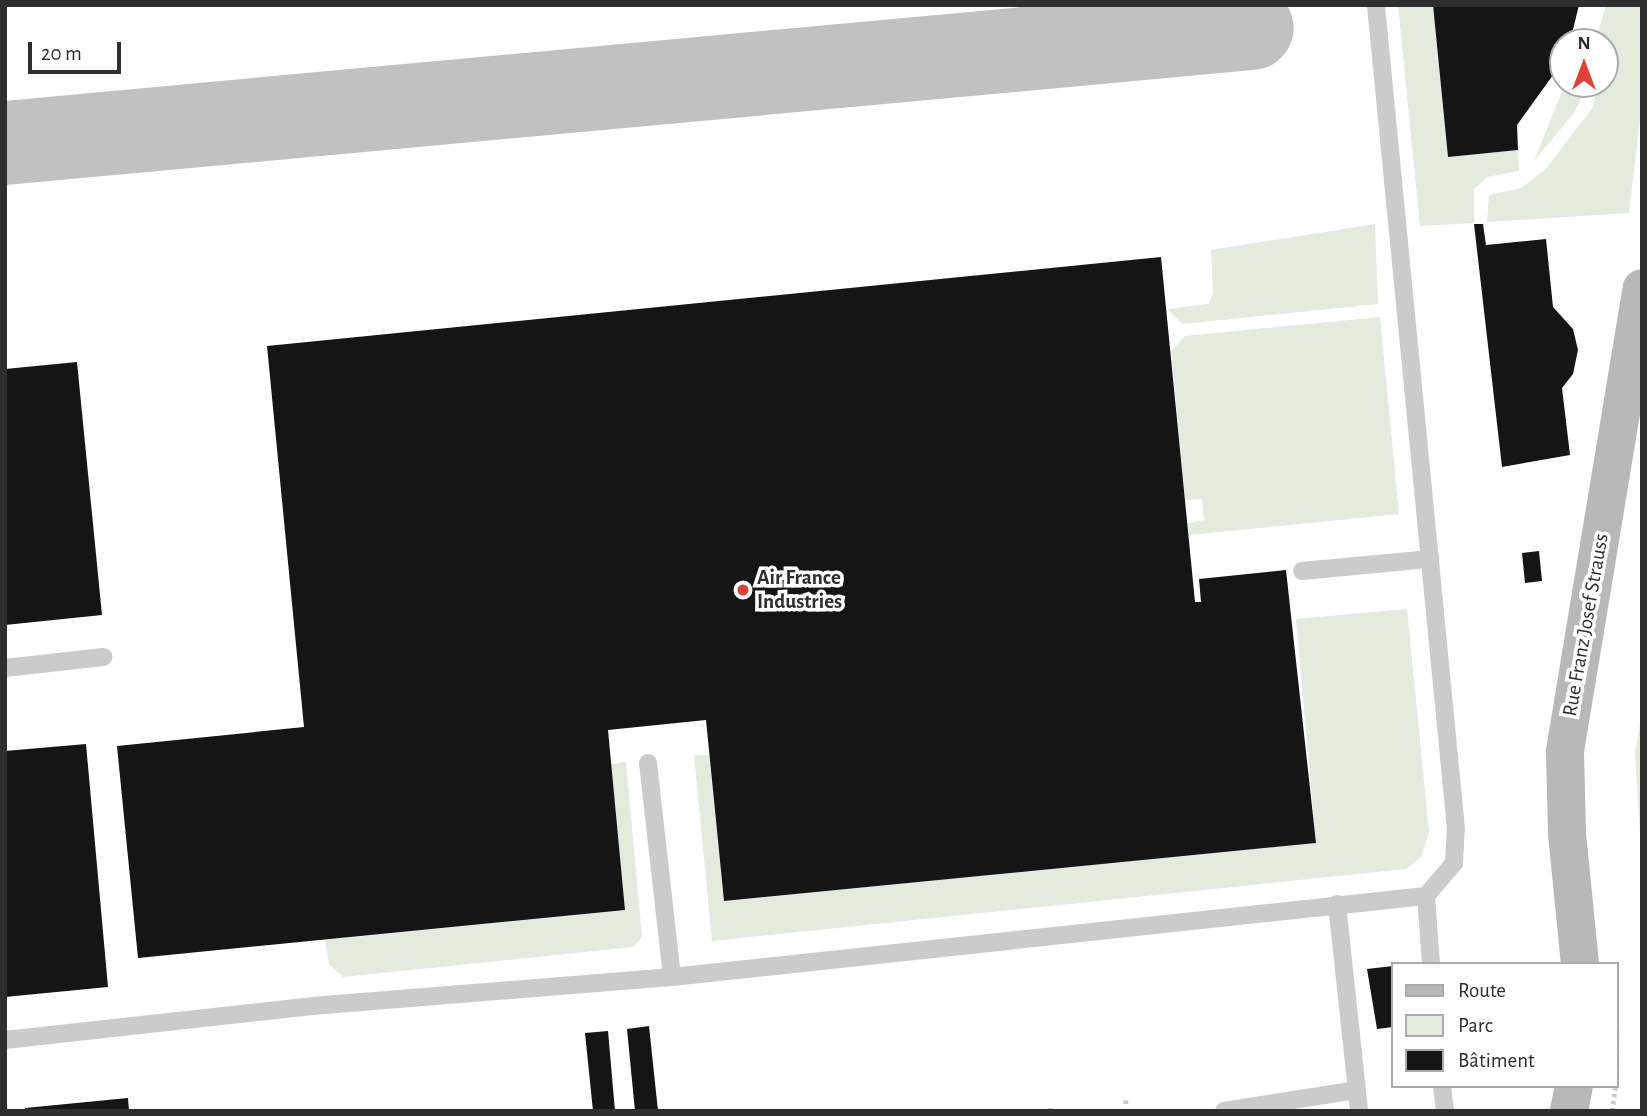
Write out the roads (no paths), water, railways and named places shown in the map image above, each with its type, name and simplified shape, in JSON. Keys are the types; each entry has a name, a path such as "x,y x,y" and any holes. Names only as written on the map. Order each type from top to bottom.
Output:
{"street":[{"name":"Rue Franz Josef Strauss","path":"1580,962 1566,833 1565,751 1642,288"},
{"path":"1569,1111 1574,1088"},
{"path":"1590,1111 1592,1088"}],"lane":[{"path":"1376,5 1456,829 1454,863 1426,896 1431,962"},
{"path":"1302,571 1430,559"},
{"path":"5,668 103,657"},
{"path":"648,763 672,977"},
{"path":"5,1040 312,1006 672,977 1426,896"},
{"path":"1337,904 1359,1111"},
{"path":"1442,1088 1445,1111"},
{"path":"1224,1111 1356,1090"}],"place":[{"name":"Air France Industries","path":"743,590"}]}
